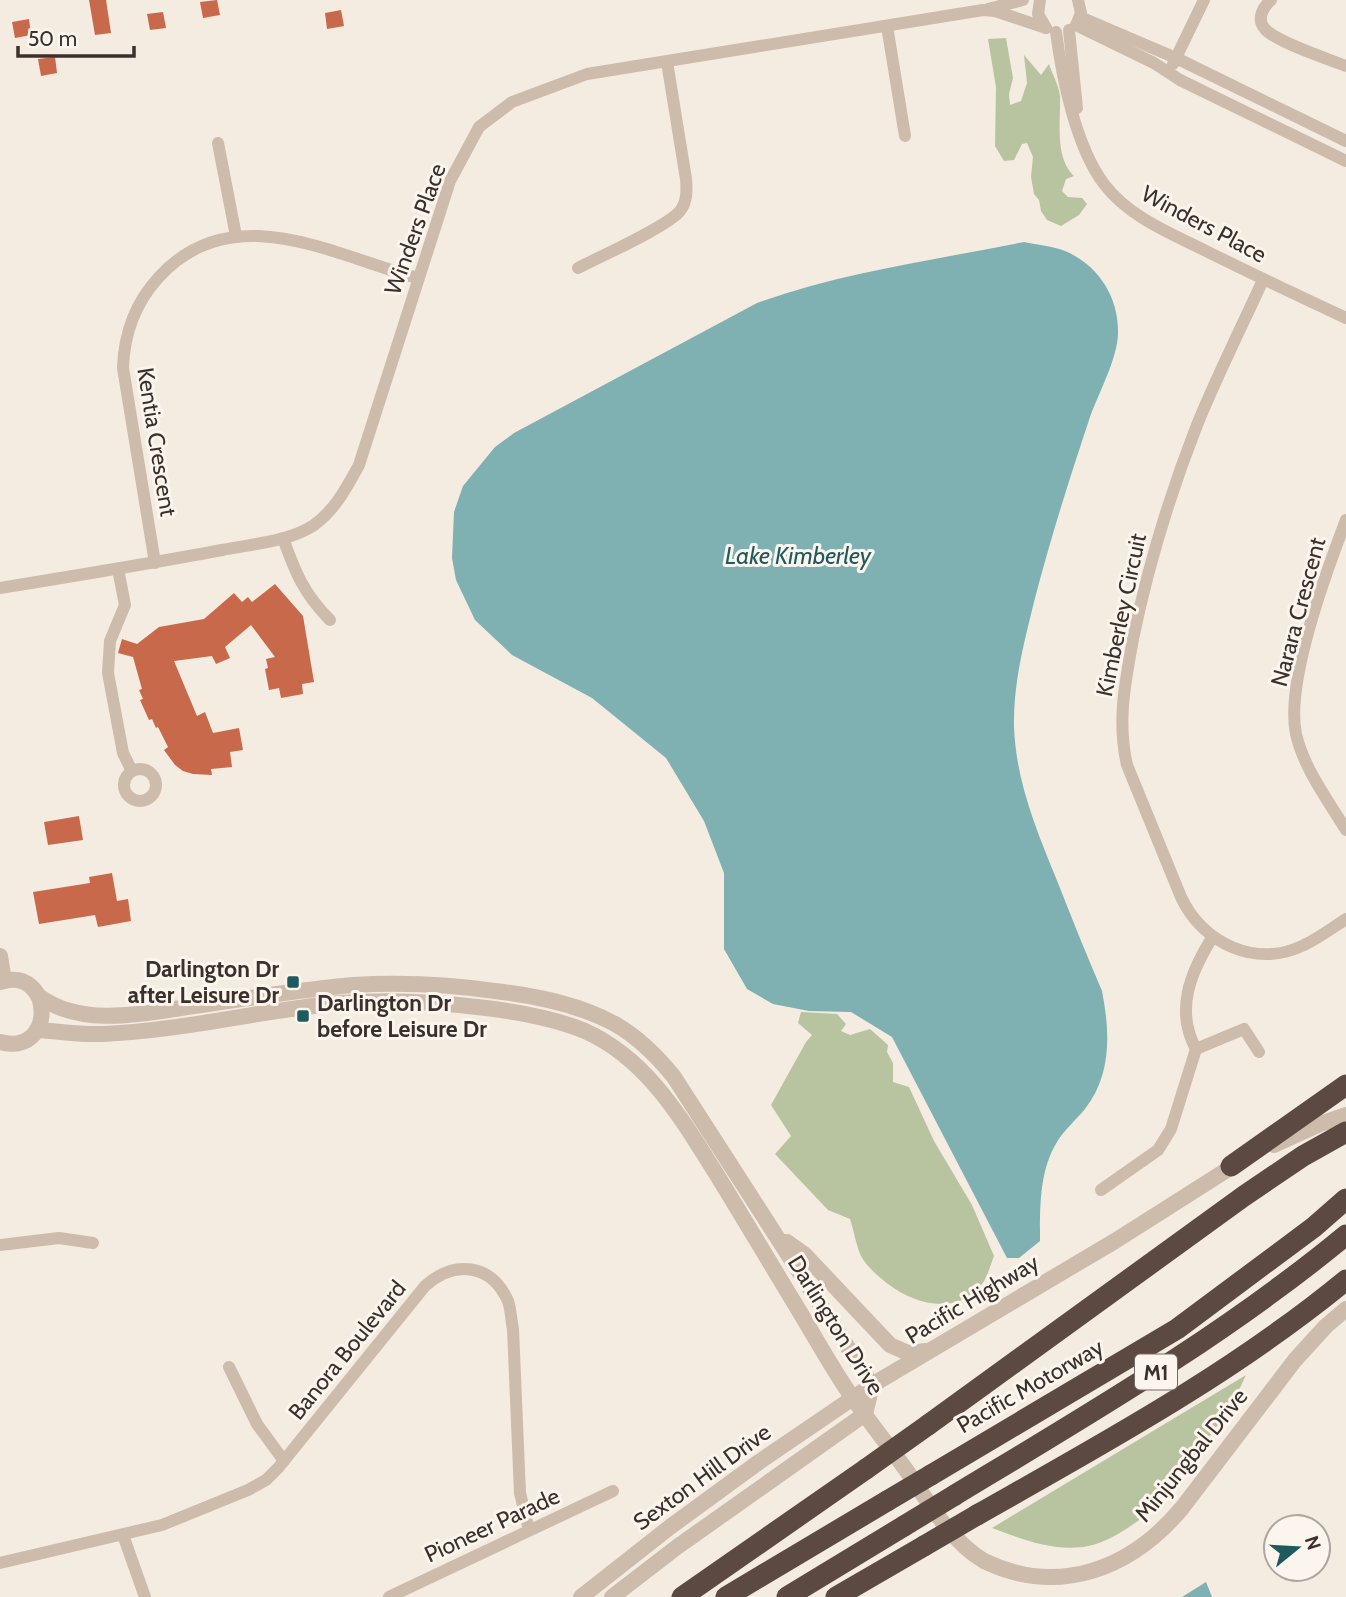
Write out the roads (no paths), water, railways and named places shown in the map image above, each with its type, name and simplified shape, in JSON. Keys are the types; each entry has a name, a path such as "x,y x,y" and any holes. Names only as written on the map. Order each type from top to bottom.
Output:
{"highway":[{"path":"1231,1166 1346,1085"},
{"path":"682,1597 928,1425 1244,1196 1303,1156 1346,1132"},
{"name":"Pacific Motorway","path":"726,1597 1177,1329 1294,1242 1346,1199"},
{"name":"M1","path":"787,1597 1182,1356 1293,1279 1346,1235"},
{"path":"836,1597 1200,1387 1307,1312 1346,1280"}],"street":[{"name":"Winders Place","path":"0,588 155,563 283,538 313,526 339,501 359,466 450,181 479,127 512,102 587,74 982,10 1023,0"},
{"path":"1040,0 1038,14 1154,64 1169,74 1346,161"},
{"path":"1066,26 1078,0"},
{"path":"1169,74 1204,0"},
{"path":"1271,0 1262,8 1261,20 1264,29 1280,39 1346,66"},
{"name":"Winders Place","path":"982,10 1066,26 1079,129 1087,155 1096,172 1124,205 1144,220 1346,318"},
{"path":"887,26 905,136"},
{"path":"1066,26 1177,58 1346,141"},
{"path":"578,268 668,220 684,205 686,179 667,62"},
{"path":"218,142 236,236"},
{"name":"Kentia Crescent","path":"155,563 123,380 127,336 138,305 154,283 169,267 199,247 236,236 266,235 289,238 418,278"},
{"name":"Kimberley Circuit","path":"1263,280 1198,424 1144,586 1121,708 1122,746 1127,765 1188,912 1212,938 1230,948 1248,953 1285,951 1303,946 1346,919"},
{"name":"Narara Crescent","path":"1346,520 1320,594 1301,663 1295,714 1296,733 1301,750 1346,830"},
{"path":"283,538 304,589 311,601 330,620"},
{"path":"118,569 125,607 110,641 107,673 122,752 132,771"},
{"path":"1101,1190 1158,1150 1171,1129 1196,1049 1187,1033 1186,1006 1191,978 1196,963 1212,938"},
{"path":"0,956 2,981"},
{"name":"Darlington Drive","path":"2,981 21,981 40,998 74,1012 102,1015 150,1012 353,986 424,984 525,995 578,1008 598,1016 628,1033 667,1068 777,1234 872,1385 865,1414"},
{"path":"0,1042 16,1044 37,1030 43,1014 40,998"},
{"name":"Darlington Drive","path":"37,1030 102,1034 340,1003 390,1001 448,1003 505,1010 561,1022 587,1032 621,1051 654,1082 738,1209 865,1414"},
{"path":"1196,1049 1244,1028 1259,1052"},
{"name":"Pacific Highway","path":"853,1398 1115,1241 1231,1166 1301,1132 1346,1115"},
{"path":"777,1234 804,1254 894,1348 914,1354 936,1346"},
{"path":"0,1245 59,1238 93,1243"},
{"name":"Banora Boulevard","path":"0,1563 171,1522 248,1490 266,1479 284,1461 425,1286 435,1277 455,1268 481,1270 498,1285 509,1303 513,1329 520,1493 529,1530"},
{"name":"Minjungbal Drive","path":"865,1414 954,1536 983,1561 1008,1572 1037,1579 1087,1576 1127,1559 1161,1532 1295,1360 1326,1326 1346,1309"},
{"path":"229,1367 257,1424 284,1461"},
{"name":"Sexton Hill Drive","path":"581,1597 681,1519 853,1398"},
{"name":"Sexton Hill Drive","path":"612,1597 677,1547 865,1414"},
{"name":"Pioneer Parade","path":"389,1597 613,1491"},
{"path":"123,1535 145,1597"}],"water":[{"name":"Lake Kimberley","path":"1024,242 1060,249 1087,264 1110,293 1117,317 1115,352 1074,465 1034,602 1020,664 1014,711 1016,747 1028,804 1102,991 1107,1022 1107,1052 1094,1096 1051,1153 1042,1190 1040,1241 1019,1258 1007,1258 892,1037 851,1012 809,1011 773,1004 747,989 724,949 724,873 704,821 666,758 592,698 512,655 475,620 456,580 452,558 454,512 463,486 495,447 514,433 757,303 856,275"},
{"path":"1206,1582 1212,1597 1182,1597"}],"place":[{"name":"Darlington Dr after Leisure Dr","path":"293,982"},
{"name":"Darlington Dr before Leisure Dr","path":"303,1016"}]}
